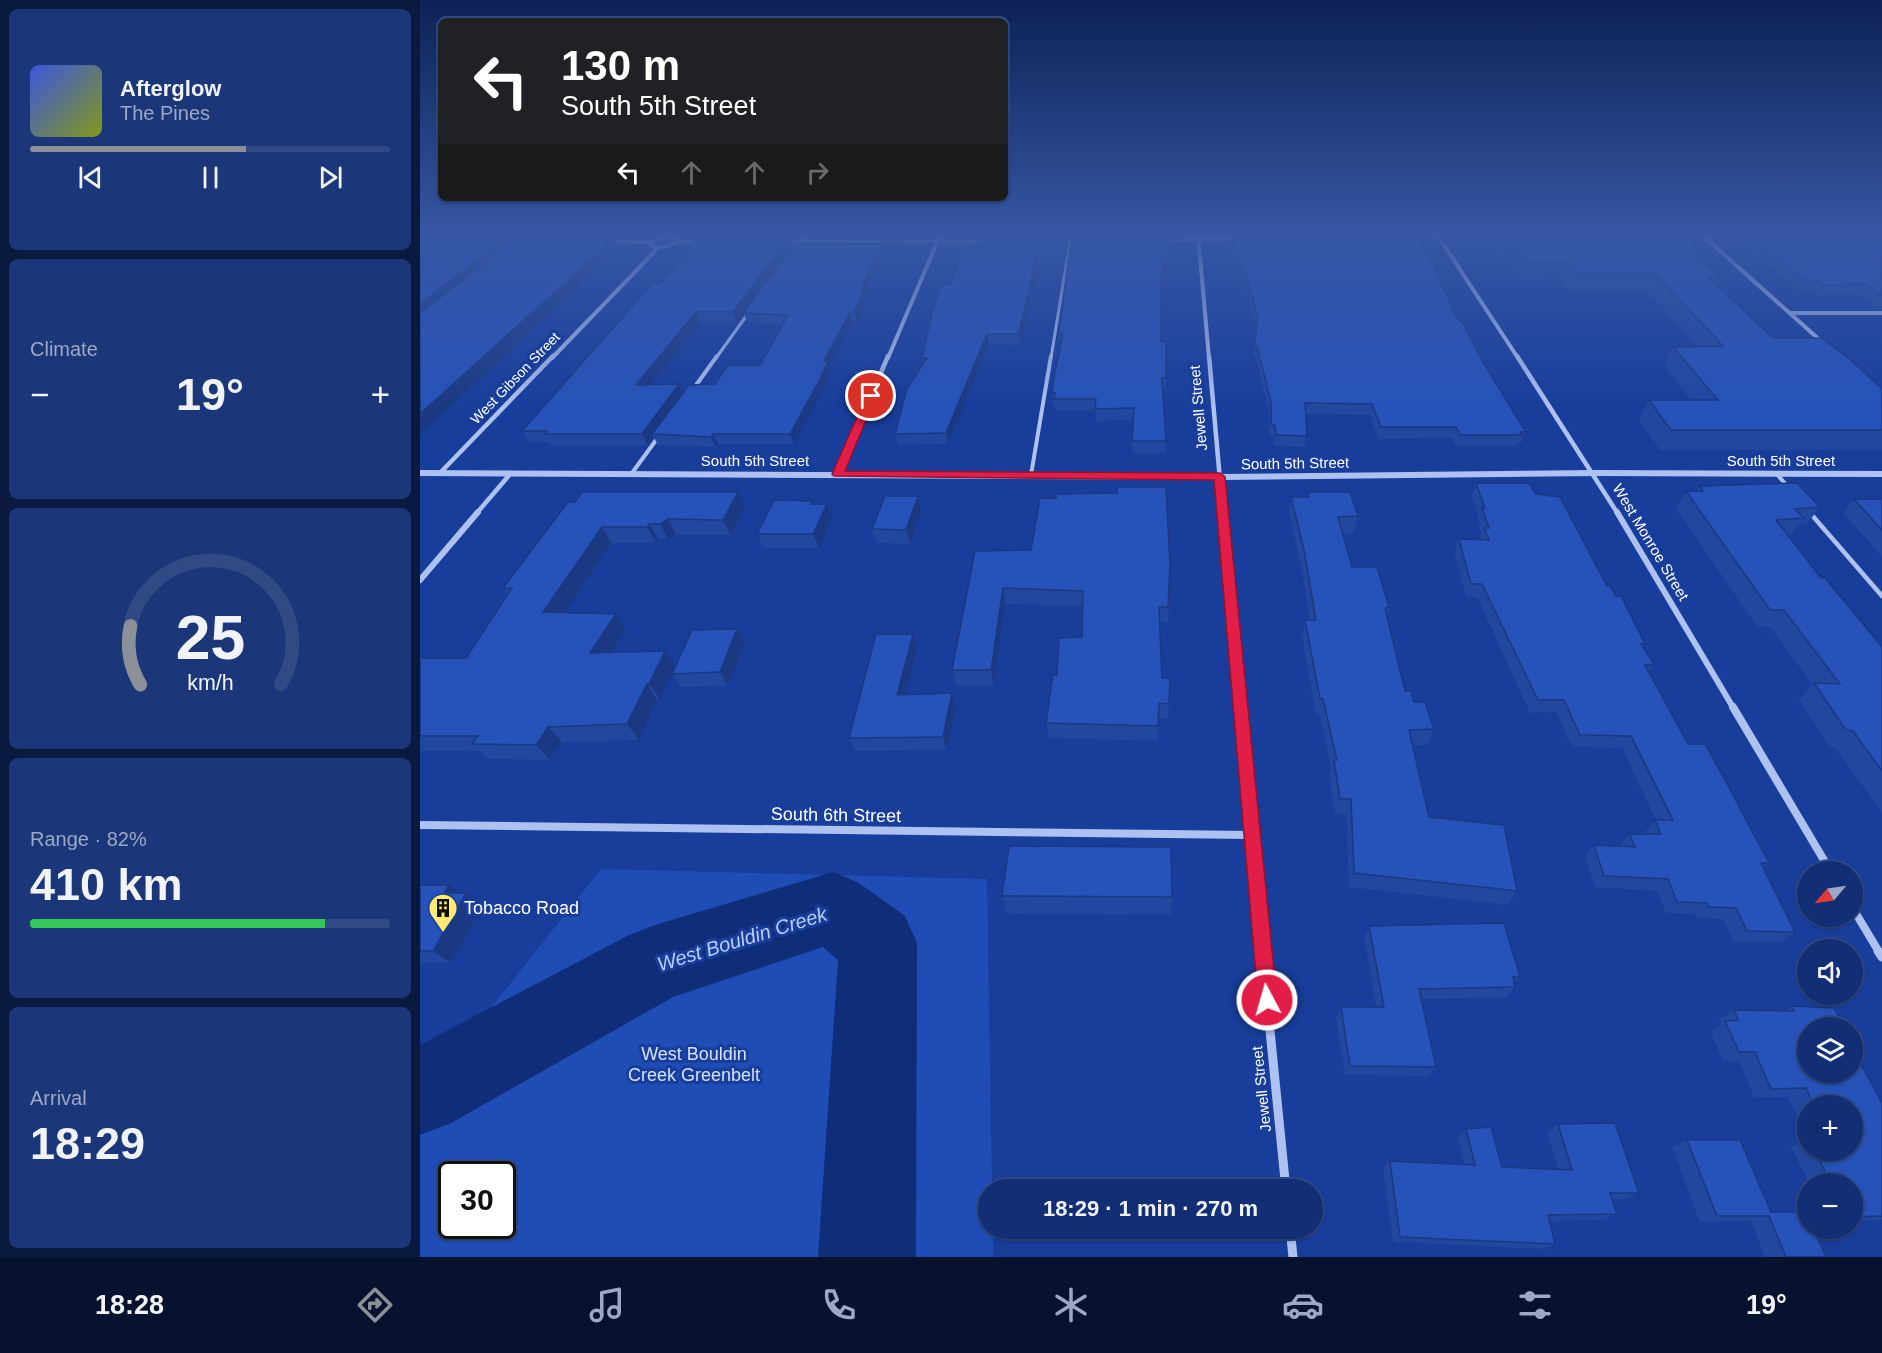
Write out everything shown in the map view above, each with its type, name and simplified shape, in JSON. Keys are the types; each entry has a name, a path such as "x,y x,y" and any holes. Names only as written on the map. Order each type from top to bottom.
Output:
{"street":[{"name":"West Gibson Street","path":"440,473 616,292"},
{"path":"838,474 916,292"},
{"name":"Jewell Street","path":"1203,292 1251,835 1285,1179"},
{"name":"West Monroe Street","path":"1475,292 1594,473 1824,861"},
{"path":"1766,292 1823,343"},
{"path":"1789,313 1882,313"},
{"name":"South 5th Street","path":"420,473 1220,477 1594,473 1882,474"},
{"path":"420,580 511,473"},
{"name":"South 6th Street","path":"420,825 1251,835"},
{"path":"1863,925 1882,957"},
{"path":"1291,1239 1293,1257"}],"lane":[{"path":"1030,475 1061,292"},
{"path":"690,393 753,307"},
{"path":"632,473 662,432"},
{"path":"1776,473 1791,490"},
{"path":"1807,508 1882,596"}],"green space":[{"name":"West Bouldin Creek Greenbelt","path":"601,869 987,879 992,1179 978,1179 978,1239 993,1239 993,1257 420,1257 420,1063 448,1062"}],"building":[{"path":"420,292 436,292 420,304"},
{"path":"448,292 555,292 420,414 420,313"},
{"path":"645,292 748,292 733,312 696,312 636,385 679,384 642,434 544,434 547,431 522,431"},
{"path":"759,292 862,292 854,312 850,312 824,361 828,361 790,434 713,434 711,437 652,434 689,385 715,384 728,365 760,365 788,315 743,313"},
{"path":"939,292 1028,292 1019,334 987,334 946,433 895,434 907,389 927,358 922,358"},
{"path":"1065,292 1161,292 1161,342 1166,342 1166,378 1162,378 1166,441 1132,441 1134,408 1095,409 1096,399 1054,399 1055,393 1052,393 1054,378 1063,334 1059,334"},
{"path":"1250,292 1445,292 1455,315 1459,321 1462,321 1482,361 1526,432 1520,432 1522,435 1460,435 1456,427 1381,427 1372,404 1305,403 1307,436 1276,435 1275,425 1271,425 1271,402 1257,346 1254,346 1258,317"},
{"path":"1672,292 1724,292 1773,338 1821,338 1853,362 1882,389 1882,430 1671,430 1649,400 1718,400 1673,347 1723,346"},
{"path":"1476,483 1529,483 1536,494 1560,497 1607,586 1610,586 1616,596 1621,596 1645,644 1641,644 1654,664 1645,665 1688,744 1705,744 1725,780 1769,863 1761,863 1795,932 1747,931 1736,908 1709,907 1707,903 1677,902 1668,879 1604,876 1594,845 1635,847 1629,834 1661,834 1655,820 1673,820 1631,736 1580,735 1564,700 1538,700 1482,584 1471,584 1459,539 1489,540 1484,528 1489,528 1482,508 1485,508"},
{"path":"1797,483 1820,507 1795,509 1804,518 1776,520 1821,578 1825,578 1882,647 1882,771 1853,731 1846,730 1814,683 1840,684 1784,610 1770,610 1686,491 1703,491 1700,486"},
{"path":"1117,487 1166,487 1170,564 1168,607 1159,607 1162,678 1170,678 1169,704 1159,703 1158,726 1046,723 1053,675 1057,675 1059,638 1082,637 1083,591 1003,588 991,670 952,670 975,551 1031,550 1040,498 1056,498 1056,494 1117,493"},
{"path":"582,492 738,492 723,520 668,519 660,524 649,524 647,527 602,527 543,612 616,614 590,653 665,651 627,724 548,727 536,745 472,744 478,736 420,736 420,658 466,658 512,588 503,588 568,502 575,502"},
{"path":"1308,492 1350,492 1358,516 1338,517 1352,567 1377,567 1389,607 1385,608 1405,691 1411,691 1414,702 1425,702 1434,729 1409,730 1429,817 1504,825 1517,891 1354,873 1351,799 1340,799 1334,760 1337,760 1323,699 1320,699 1305,620 1316,620 1304,550 1291,497 1309,497"},
{"path":"885,496 918,496 906,530 872,529"},
{"path":"1854,499 1882,499 1882,530"},
{"path":"774,500 812,501 811,504 827,504 813,534 757,534"},
{"path":"737,629 720,672 672,674 692,630"},
{"path":"876,634 913,634 897,695 952,693 943,737 849,738"},
{"path":"1009,846 1171,847 1172,897 1002,896"},
{"path":"420,885 449,885 444,893 466,893 433,951 420,951"},
{"path":"1504,923 1520,977 1513,977 1515,987 1419,989 1436,1067 1350,1066 1341,1007 1384,1007 1369,926"},
{"path":"1792,1006 1834,1008 1839,1017 1797,1017 1797,1083 1863,1083 1863,1068 1882,1103 1882,1216 1863,1217 1863,1173 1826,1173 1820,1161 1863,1161 1863,1095 1809,1095 1806,1088 1771,1089 1755,1052 1739,1052 1725,1021 1738,1020 1734,1010 1794,1011"},
{"path":"1615,1123 1639,1193 1610,1193 1617,1214 1548,1215 1555,1244 1400,1237 1390,1161 1475,1165 1466,1129 1491,1127 1502,1167 1572,1170 1558,1124"},
{"path":"1687,1140 1740,1140 1771,1212 1797,1212 1797,1239 1818,1239 1826,1257 1786,1257 1769,1216 1717,1216"}],"waterway":[{"name":"West Bouldin Creek","path":"420,1092 655,964 833,908 878,943 867,1257"}],"place":[{"name":"Tobacco Road","path":"443,934"}],"route":[{"path":"871,396 838,474 1220,477 1267,1000"}]}
